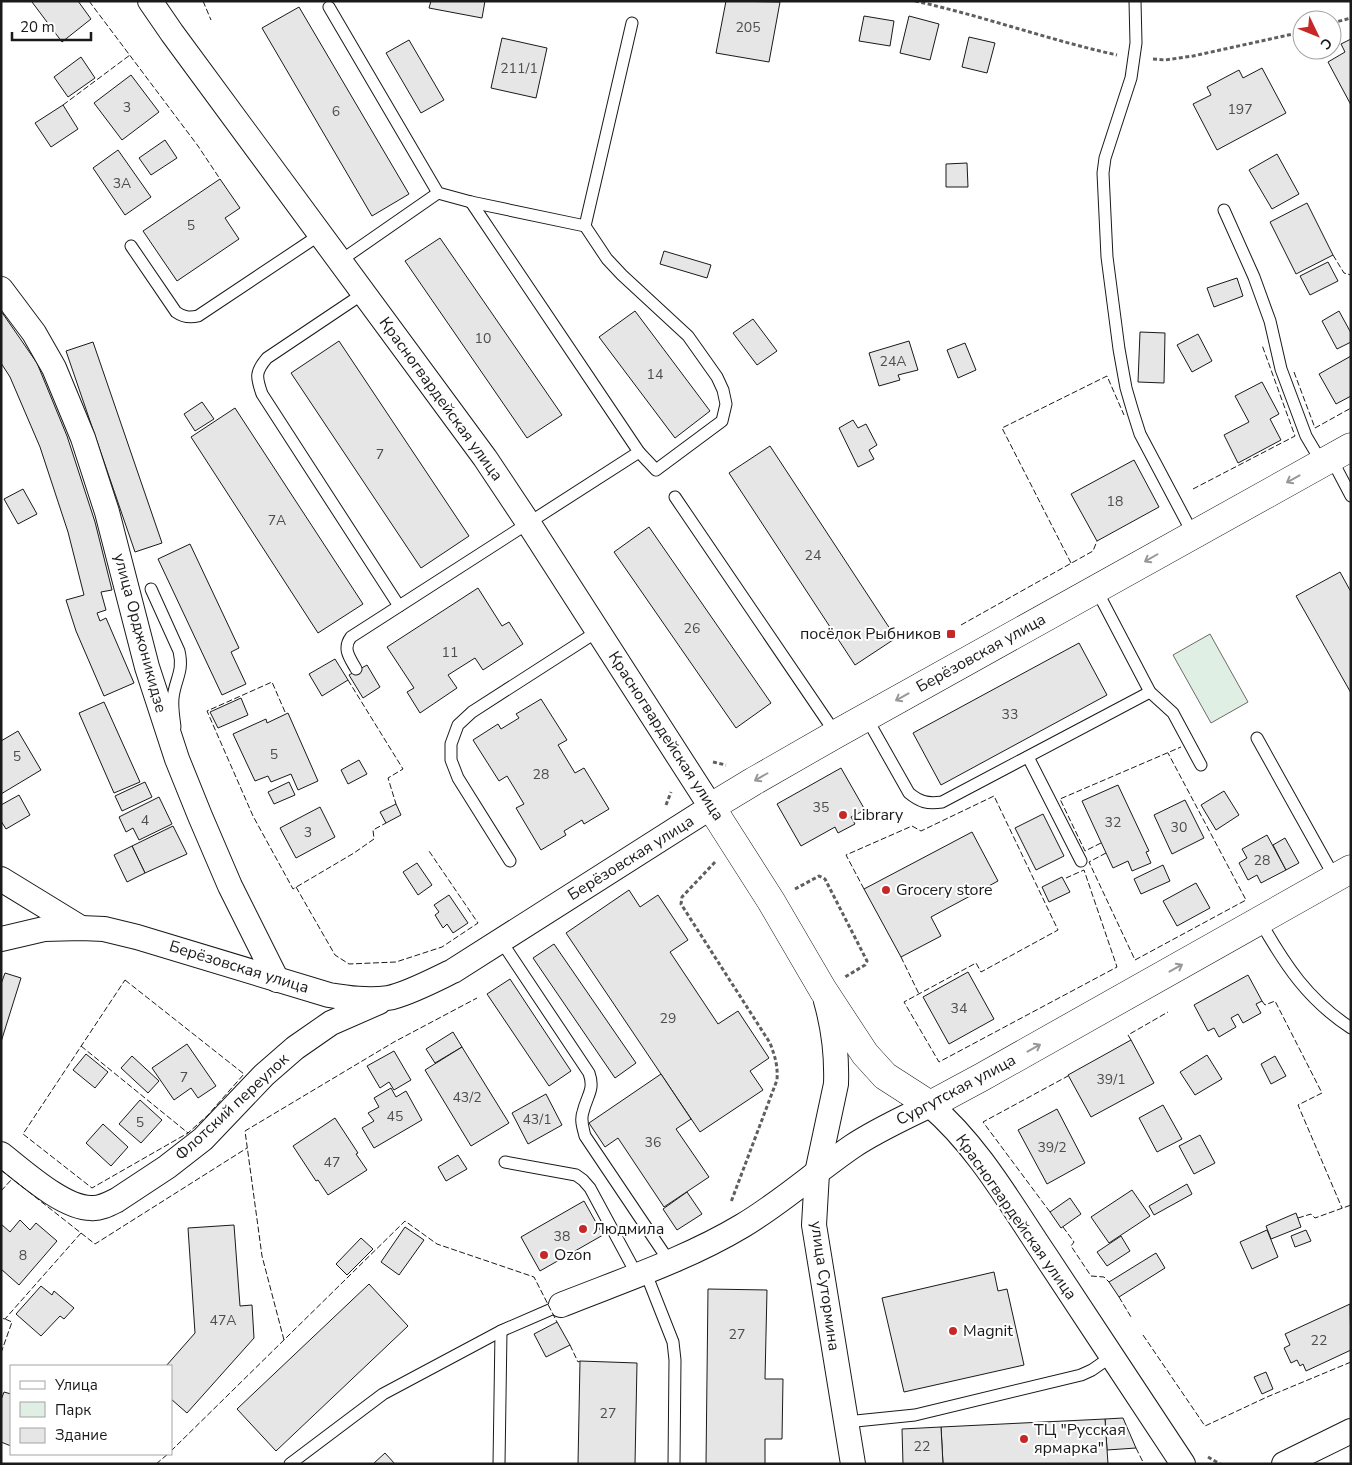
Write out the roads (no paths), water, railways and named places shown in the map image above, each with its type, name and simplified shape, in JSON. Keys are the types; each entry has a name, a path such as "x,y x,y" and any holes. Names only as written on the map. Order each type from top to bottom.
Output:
{"street":[{"name":"Красногвардейская улица","path":"150,1 480,450 771,901 833,986 865,1054 898,1086 930,1105 947,1120 976,1153 1183,1464"},
{"name":"улица Орджоникидзе","path":"1,289 34,334 54,368 83,438 107,512 147,667 177,759 230,886 277,980"},
{"name":"Берёзовская улица","path":"1,939 44,929 104,929 137,936 277,980 338,996 357,999 389,998 433,981 754,780 1334,456"},
{"name":"Сургутская улица","path":"561,1305 669,1261 741,1227 876,1132 982,1077 1343,874"},
{"path":"1,879 81,928"},
{"name":"улица Сутормина","path":"833,986 836,1084 817,1173 814,1225 853,1464"},
{"name":"Флотский переулок","path":"1,1154 64,1200 79,1207 105,1206 117,1200 186,1153 203,1139 264,1075 295,1048 331,1023 389,998"},
{"path":"1284,1464 1351,1431"}],"lane":[{"path":"1135,1 1134,58 1131,78 1105,158 1103,172 1107,257 1119,350 1132,412 1140,434 1193,534"},
{"path":"330,6 438,193 471,202 585,226 612,264 688,336 717,377 723,390 726,404 722,421 656,470 639,452 471,202"},
{"path":"585,226 632,23"},
{"path":"340,261 438,193"},
{"path":"1224,210 1254,277 1270,321 1281,369 1304,431 1334,456 1351,496"},
{"path":"131,246 176,312 181,316 190,318 198,316 321,234"},
{"path":"364,293 267,358 259,368 258,381 262,394 399,606"},
{"path":"356,669 346,648 347,642 351,637 639,452"},
{"path":"675,497 836,734"},
{"path":"150,589 179,651 181,662 173,699 177,759"},
{"path":"1096,589 1150,692 1173,713 1201,765"},
{"path":"510,861 458,778 450,760 452,744 458,725 472,712 598,631"},
{"path":"866,717 908,793 918,801 927,804 942,802 1150,692"},
{"path":"1257,738 1343,874"},
{"path":"1028,757 1081,861"},
{"path":"1260,921 1288,969 1300,984 1338,1020 1351,1028"},
{"path":"501,940 589,1073 592,1082 591,1093 582,1113 585,1136 669,1261"},
{"path":"504,1162 576,1175 583,1180 590,1188 641,1273 673,1342 675,1360 674,1464"},
{"path":"290,1464 383,1394 501,1331 561,1305"},
{"path":"499,1464 501,1331"},
{"path":"846,1422 915,1415 1080,1375 1092,1370 1112,1356"}],"place":[{"name":"посёлок Рыбников","path":"951,634"},
{"name":"Library","path":"843,815"},
{"name":"Grocery store","path":"886,890"},
{"name":"Людмила","path":"583,1229"},
{"name":"Ozon","path":"544,1255"},
{"name":"Magnit","path":"953,1331"},
{"name":"ТЦ \"Русская ярмарка\"","path":"1024,1439"}]}
